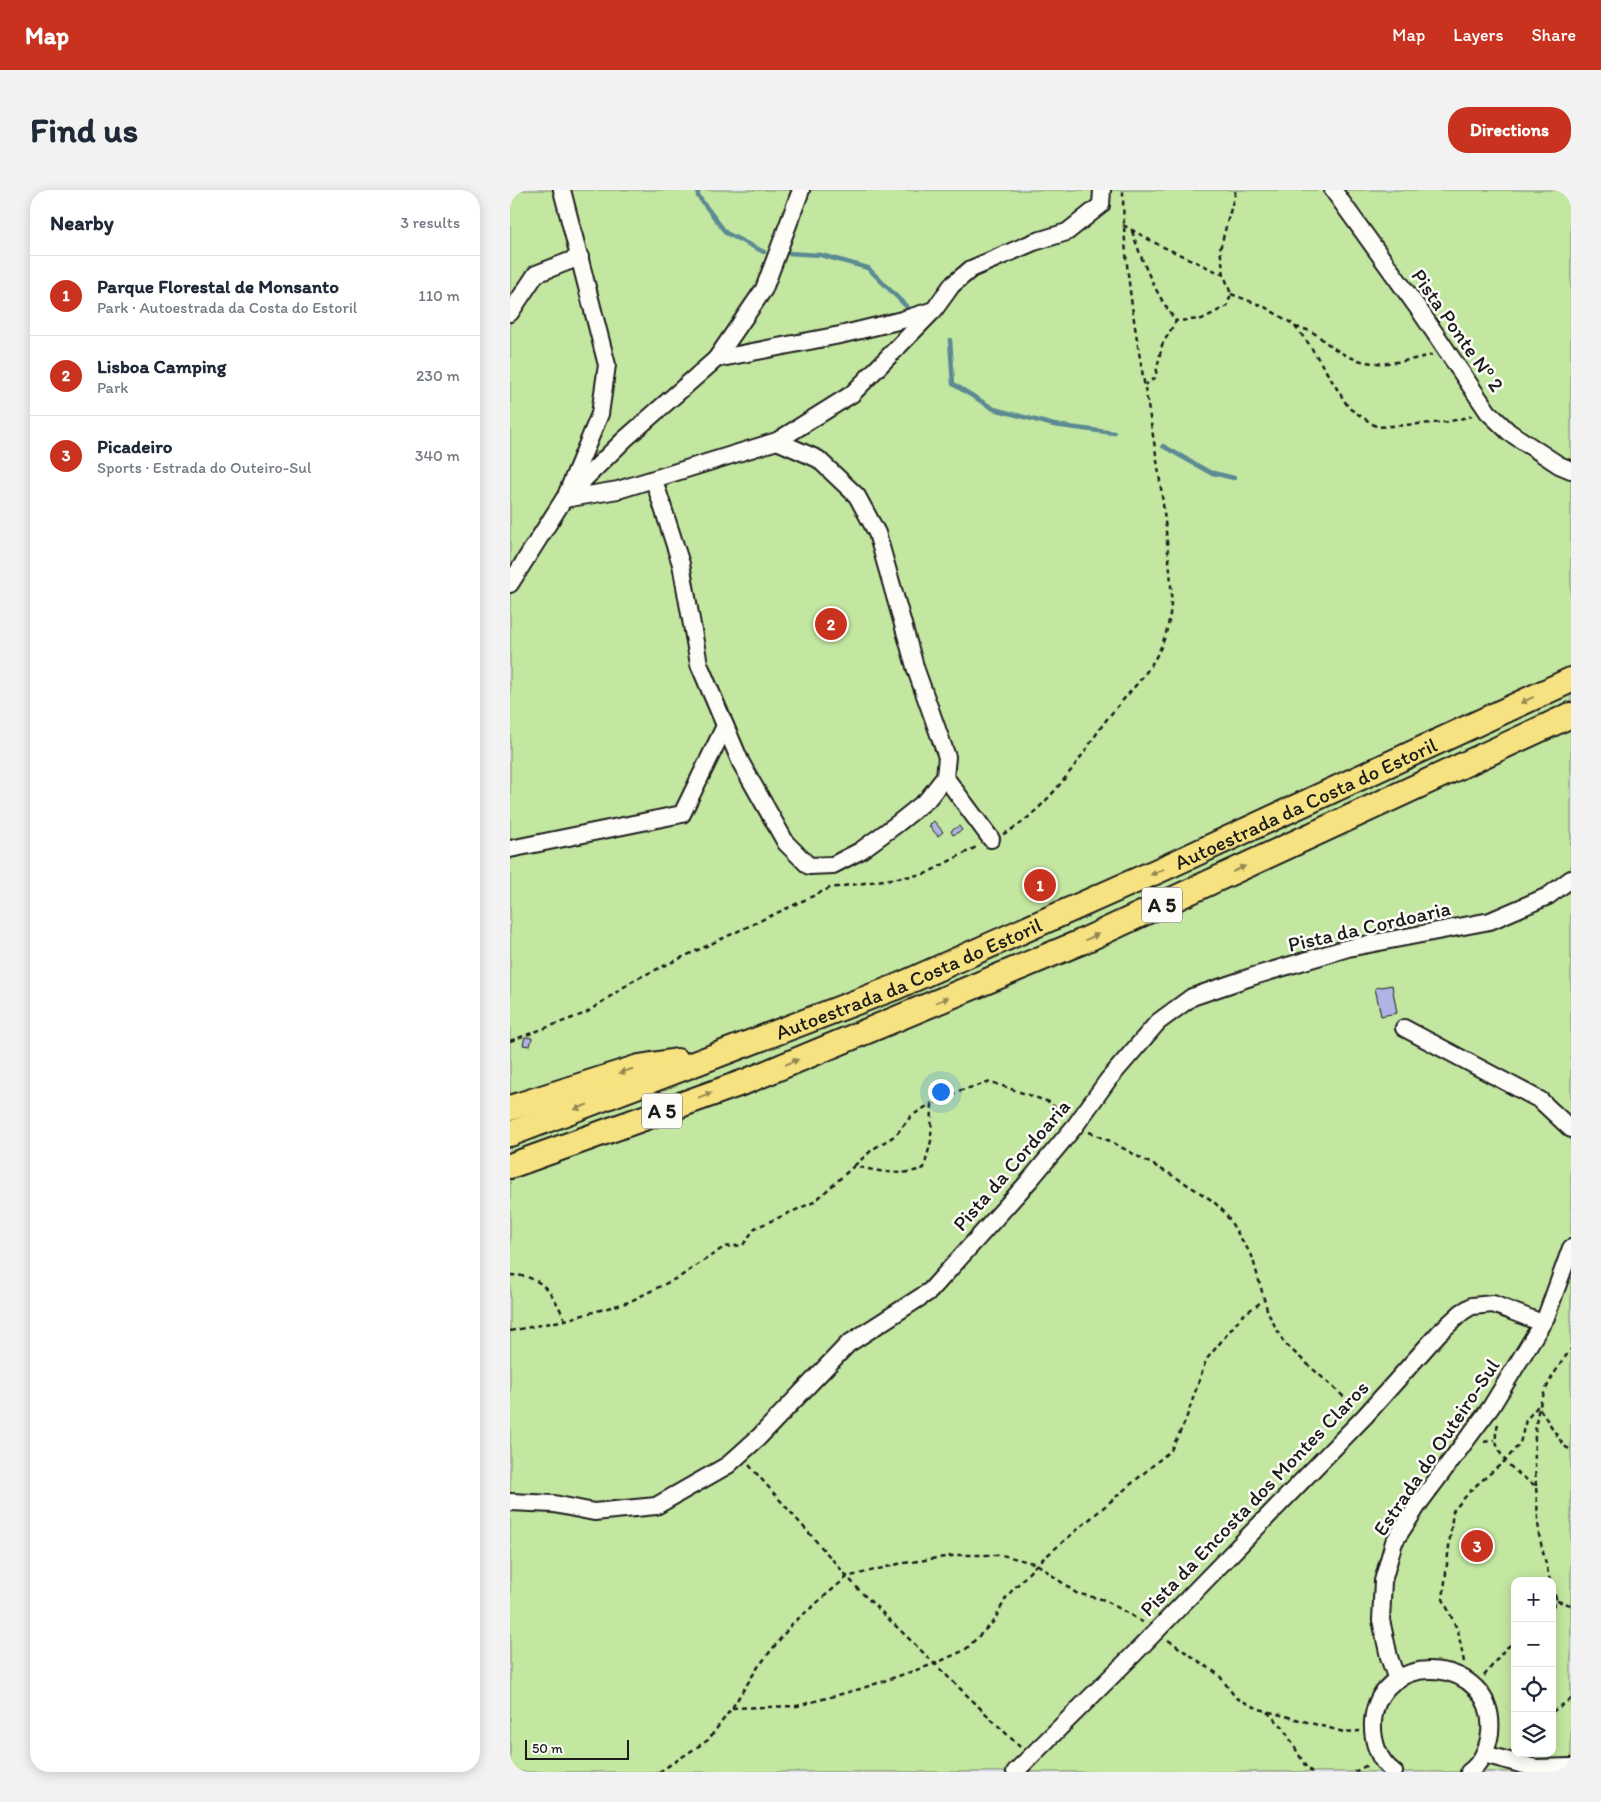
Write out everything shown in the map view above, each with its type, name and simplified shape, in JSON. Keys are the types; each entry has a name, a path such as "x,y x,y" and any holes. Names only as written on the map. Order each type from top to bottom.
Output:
{"highway":[{"name":"Autoestrada da Costa do Estoril","path":"510,1134 896,987 1050,919 1571,680"},
{"name":"Autoestrada da Costa do Estoril","path":"510,1166 747,1081 1081,942 1571,715"},
{"path":"510,1108 639,1067 726,1053"},
{"path":"510,1176 577,1141"}],"street":[{"path":"510,584 564,499 600,414 607,365 562,190"},
{"path":"564,499 625,439 716,359 764,289 801,190"},
{"path":"564,499 618,490 777,441 852,394 934,310 952,285 971,269 1034,242 1067,232 1101,206 1102,190"},
{"name":"Pista Ponte Nº 2","path":"1333,190 1448,352 1488,412 1509,432 1559,466 1571,470"},
{"path":"510,312 536,274 580,257"},
{"path":"716,359 840,335 934,310"},
{"path":"654,480 681,564 699,664 741,763 786,843 809,866 833,865 860,851 926,800 945,777 947,757 916,670 877,533 857,496 818,460 777,441"},
{"path":"510,849 682,814 725,726"},
{"path":"945,777 991,839"},
{"name":"Pista da Cordoaria","path":"510,1502 554,1504 594,1512 656,1506 728,1464 848,1344 930,1290 1029,1181 1075,1126 1108,1080 1158,1022 1192,998 1254,976 1348,948 1490,921 1548,896 1571,879"},
{"path":"1404,1028 1533,1096 1571,1129"},
{"name":"Estrada do Outeiro-Sul","path":"1396,1680 1381,1620 1383,1581 1394,1542 1420,1502 1491,1407 1542,1323 1571,1248"},
{"name":"Pista da Encosta dos Montes Claros","path":"1014,1772 1156,1631 1365,1416 1439,1334 1462,1312 1472,1306 1493,1304 1542,1323"},
{"path":"1391,1771 1375,1744 1372,1729 1378,1702 1396,1680 1412,1672 1428,1669 1446,1670 1462,1677 1475,1688 1483,1699 1490,1726 1484,1754 1469,1772"},
{"path":"1484,1754 1535,1768 1571,1767"}],"path":[{"path":"1123,190 1123,225 1145,385 1155,378 1162,345 1176,320"},
{"path":"1176,320 1202,319 1226,306 1231,294 1224,275 1220,249 1236,190"},
{"path":"1123,225 1224,275"},
{"path":"1132,230 1160,301 1176,320"},
{"path":"1231,294 1264,306 1295,327 1349,408 1377,427 1447,422 1488,412"},
{"path":"1295,327 1313,330 1324,342 1362,363 1400,362 1448,352"},
{"path":"510,1331 565,1320 629,1302 681,1276 724,1247 743,1245 754,1228 814,1202 873,1149 896,1134 911,1116 932,1103 943,1101 958,1091 991,1082 1048,1102 1075,1126 1110,1141 1177,1178 1213,1201 1225,1213 1252,1256 1268,1313 1284,1343 1365,1416"},
{"path":"854,1166 881,1172 910,1173 924,1168 931,1141 932,1103"},
{"path":"510,1275 522,1275 541,1283 555,1296 565,1320"},
{"path":"732,1708 797,1706 860,1689 934,1664 964,1650 994,1621 1007,1596 1037,1564 1171,1450 1185,1422 1206,1360 1242,1316 1264,1300"},
{"path":"1462,1677 1464,1658 1458,1631 1443,1599 1453,1512 1473,1488 1506,1460 1520,1443 1526,1420 1538,1406 1548,1384 1571,1350"},
{"path":"1538,1406 1564,1446 1571,1450"},
{"path":"1538,1406 1535,1428 1539,1534 1549,1577"},
{"path":"1501,1419 1494,1440 1512,1470 1536,1486"},
{"path":"739,1454 798,1518 847,1577 1030,1756"},
{"path":"659,1772 708,1740 732,1708 758,1667 792,1624 847,1577 898,1564 958,1555 1002,1555 1037,1564 1076,1593 1105,1600 1156,1631 1219,1675 1236,1698 1266,1711 1344,1732 1372,1729"},
{"path":"1556,1598 1557,1601 1571,1605"},
{"path":"1475,1688 1505,1649 1511,1645"},
{"path":"1556,1709 1571,1699"},
{"path":"1266,1711 1283,1727 1306,1767 1312,1772"}],"green space":[{"path":"510,190 1571,190 1571,1772 510,1772"}],"building":[{"path":"934,821 943,832 938,836 929,826"},
{"path":"959,826 962,830 953,835 951,831"},
{"path":"1392,985 1397,1013 1381,1016 1375,988"},
{"path":"525,1037 532,1038 530,1046 523,1045"}],"waterway":[{"path":"698,190 698,196 726,233 764,252"},
{"path":"787,253 821,255 868,268 909,309"},
{"path":"950,340 953,384 994,409 1054,425 1114,433"},
{"path":"1163,446 1209,472 1234,478"}],"place":[{"name":"Lisboa Camping","path":"831,624"},
{"name":"Parque Florestal de Monsanto","path":"1040,885"},
{"name":"Picadeiro","path":"1477,1546"}]}
